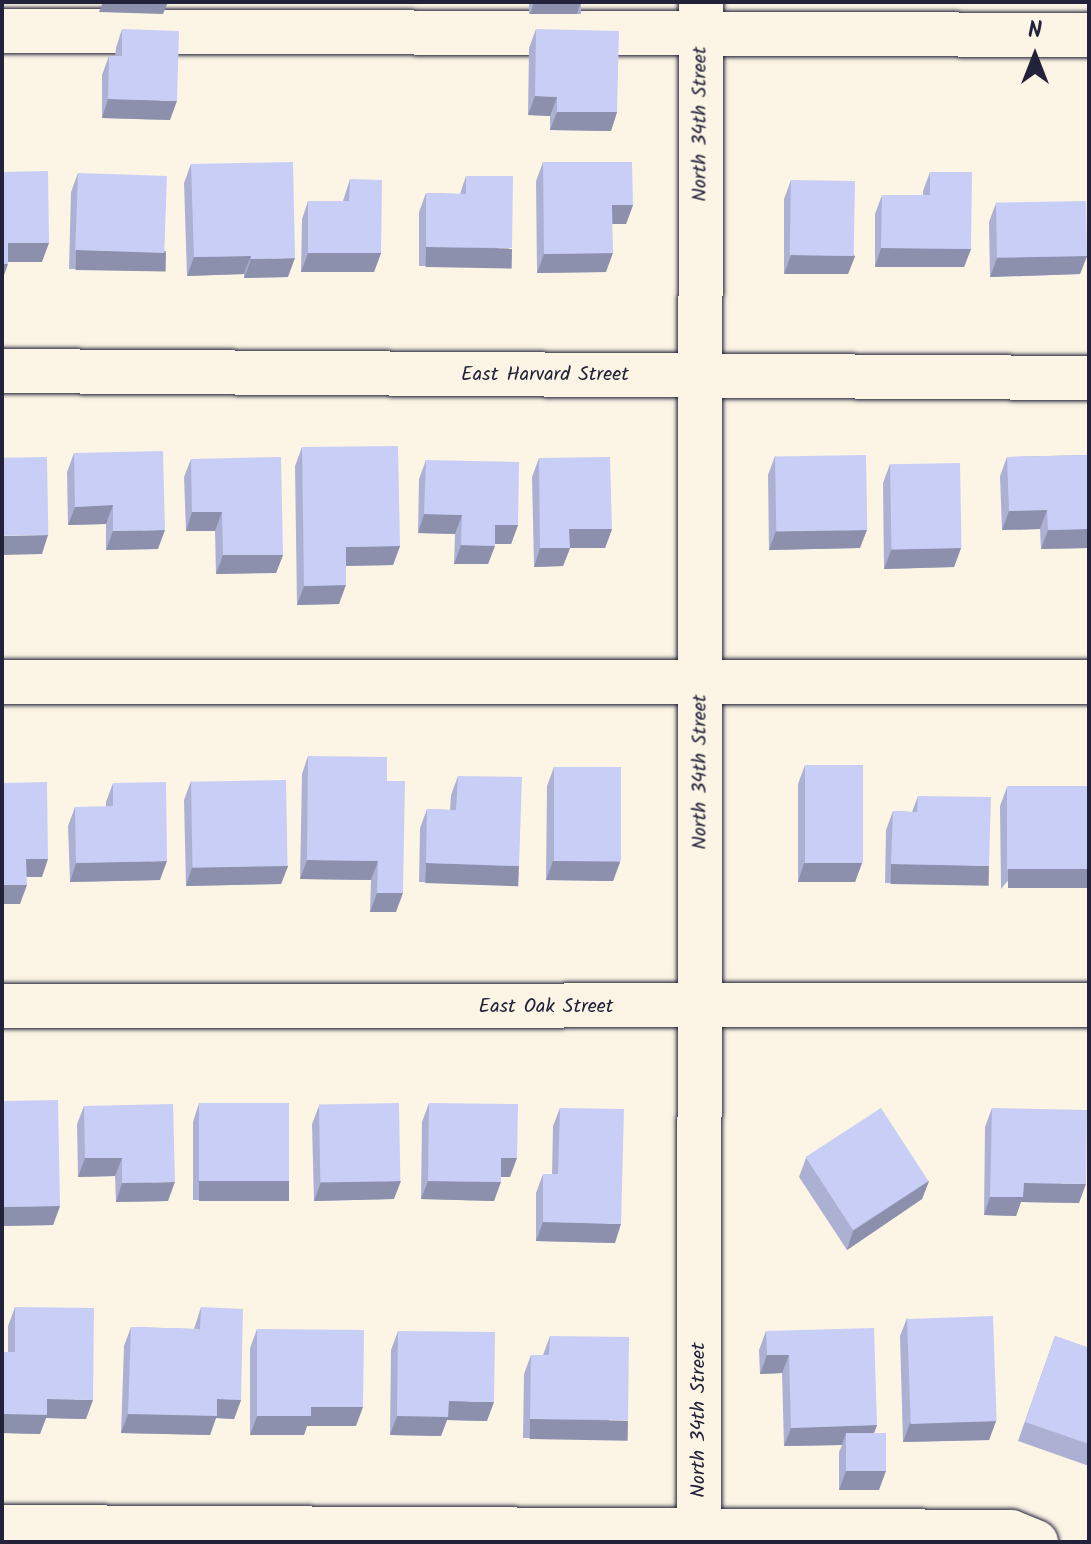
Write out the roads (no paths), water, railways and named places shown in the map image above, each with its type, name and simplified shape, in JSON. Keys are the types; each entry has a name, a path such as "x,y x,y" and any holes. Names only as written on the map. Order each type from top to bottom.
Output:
{"street":[{"path":"2,31 701,18 1089,35"},
{"name":"North 34th Street","path":"699,1536 701,18"},
{"name":"East Harvard Street","path":"2,371 1089,378"},
{"path":"2,682 1089,682"},
{"name":"East Oak Street","path":"2,1006 1089,1005"},
{"path":"2,1527 699,1536 1011,1532 1036,1542"}]}
